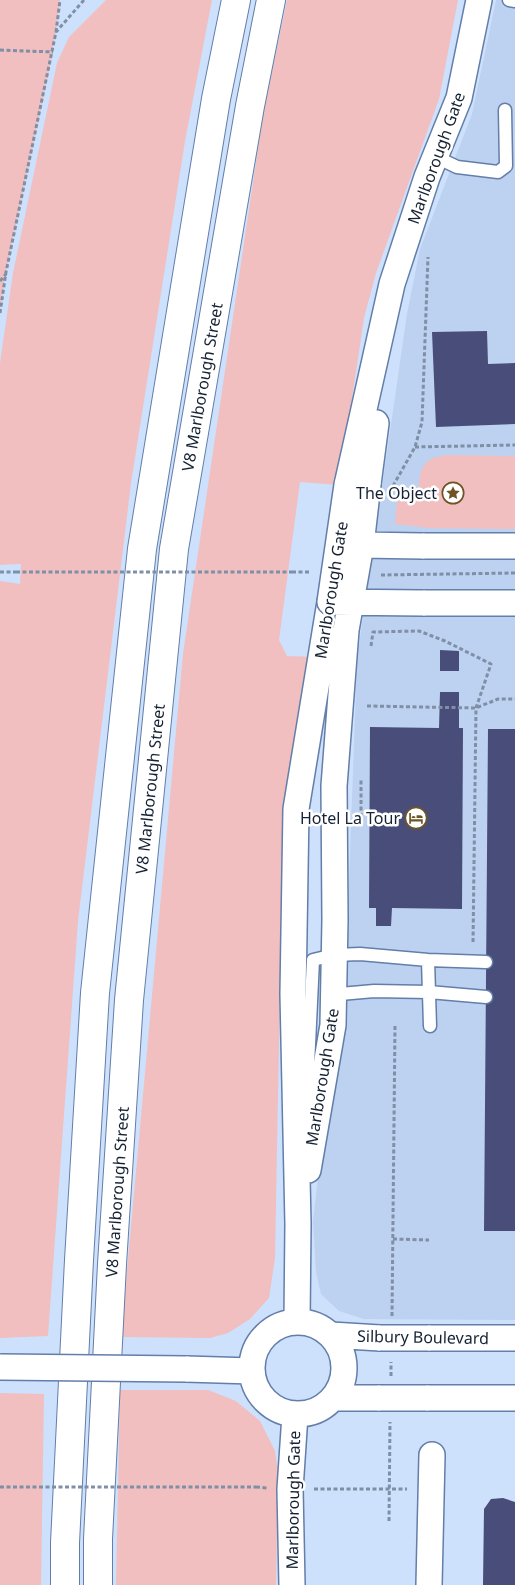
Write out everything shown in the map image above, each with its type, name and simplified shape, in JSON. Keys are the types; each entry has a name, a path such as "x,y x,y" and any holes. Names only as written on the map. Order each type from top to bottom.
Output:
{"main road":[{"name":"V8 Marlborough Street","path":"65,1585 65,1543 79,1260 95,993 142,549 216,99 236,0"},
{"name":"V8 Marlborough Street","path":"98,1585 98,1539 112,1264 129,1009 174,549 250,106 272,0"}],"street":[{"name":"Marlborough Gate","path":"297,1321 298,1224 296,1136 313,995 296,898 296,809 335,654 346,630 340,603 361,545 392,284 427,177 459,98 479,0"},
{"name":"Marlborough Gate","path":"313,995 334,955 335,654 340,603 369,486"},
{"path":"361,545 515,546"},
{"path":"340,603 515,602"},
{"name":"Marlborough Gate","path":"298,1224 333,1025 313,995"},
{"path":"297,1321 321,1327 332,1335 340,1346 344,1359 345,1373 342,1386 326,1406 306,1414 295,1415 282,1412 270,1406 254,1384 252,1372 253,1356 259,1343 269,1331 282,1324 297,1321"},
{"name":"Silbury Boulevard","path":"332,1335 380,1338 515,1338"},
{"path":"0,1366 252,1372"},
{"path":"334,1398 515,1398"},
{"name":"Marlborough Gate","path":"292,1585 290,1489 295,1415"},
{"path":"429,1585 432,1455"}],"lane":[{"path":"509,0 515,1"},
{"path":"436,157 457,167 498,172 506,166 505,110"},
{"path":"334,955 360,954 428,960 486,962"},
{"path":"428,960 430,1026"},
{"path":"313,995 429,992 486,996"}],"path":[{"path":"0,314 6,272 53,52 60,0"},
{"path":"56,32 84,0"},
{"path":"0,50 53,52"},
{"path":"369,486 415,447 422,422 428,255"},
{"path":"0,281 6,272"},
{"path":"415,447 515,445"},
{"path":"0,572 318,573"},
{"path":"376,575 515,573"},
{"path":"372,632 419,631 445,641 491,664 476,708 473,962"},
{"path":"367,706 476,708 498,699 515,699"},
{"path":"361,774 361,824"},
{"path":"393,1202 395,1025"},
{"path":"393,1240 429,1240"},
{"path":"0,1487 431,1488"}],"shaded area":[{"path":"0,0 60,0 53,52 6,272 0,312"},
{"path":"106,0 212,0 185,141 131,483 78,921 48,1336 0,1338 0,581 20,584 21,564 0,565 0,363 13,273 57,63 69,37"},
{"path":"287,0 458,0 439,99 376,273 364,318 339,485 300,482 279,640 287,656 315,657 291,768 283,827 275,1258 269,1298 250,1319 228,1333 210,1338 121,1337 183,654 263,115"},
{"path":"496,0 515,0 515,1320 364,1319 339,1311 321,1294 316,1272 313,1222 326,1104 344,1023 357,659 407,314 420,249 472,114"},
{"path":"448,455 515,456 515,529 429,528 395,524 397,501 418,500 419,479 424,465 432,459"},
{"path":"120,1390 208,1390 236,1401 260,1421 275,1451 278,1472 276,1585 116,1585"},
{"path":"0,1393 44,1394 41,1585 0,1585"}],"building":[{"path":"487,331 488,364 515,363 515,424 436,427 432,332"},
{"path":"440,650 459,651 459,671 440,671"},
{"name":"Hotel La Tour","path":"440,692 459,692 459,728 463,728 462,909 392,908 391,926 376,926 376,908 369,908 370,727 439,728"},
{"path":"488,729 515,729 515,1231 484,1231"},
{"path":"503,1498 515,1502 515,1585 483,1585 484,1509 491,1499"}],"place":[{"name":"The Object","path":"453,493"},
{"name":"Hotel La Tour","path":"416,818"}]}
